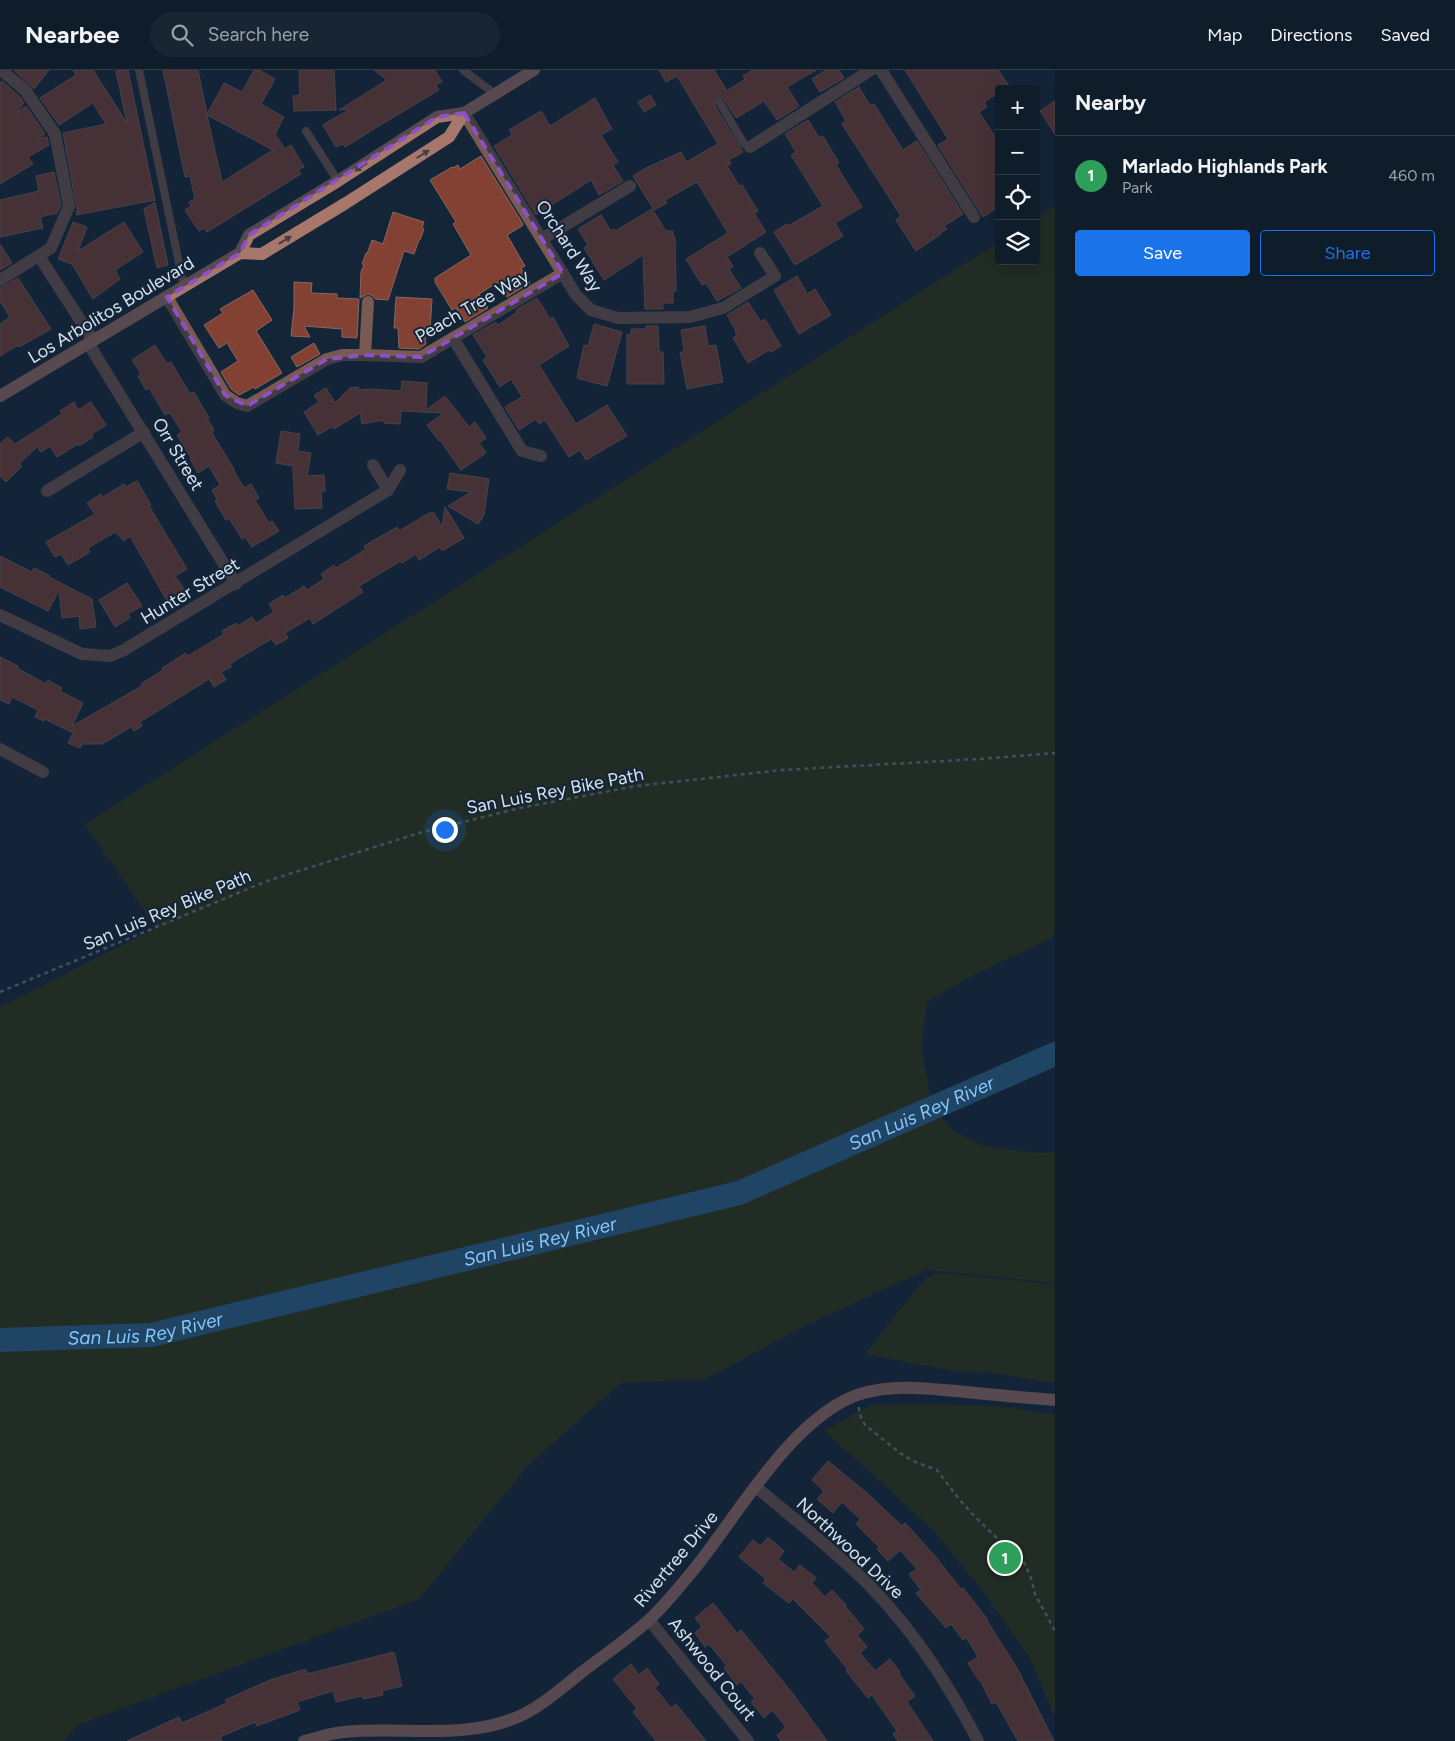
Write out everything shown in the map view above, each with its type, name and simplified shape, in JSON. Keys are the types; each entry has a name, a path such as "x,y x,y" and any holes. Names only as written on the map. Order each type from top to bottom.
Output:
{"street":[{"path":"0,280 51,248 69,206 55,134 25,90 1,70"},
{"name":"Los Arbolitos Boulevard","path":"0,396 240,253 249,235 438,117 464,113 534,70"},
{"path":"750,147 871,70"},
{"path":"881,70 974,217"},
{"name":"Los Arbolitos Boulevard","path":"240,253 262,254 346,204 450,138 464,113"},
{"name":"Orchard Way","path":"464,113 576,295 591,310 618,318 690,317 723,308 775,276 760,253"},
{"path":"542,239 630,186"},
{"name":"Orr Street","path":"38,256 236,584"},
{"name":"Peach Tree Way","path":"167,297 225,395 247,406 327,359 342,355 420,357 563,273"},
{"path":"365,355 368,302"},
{"path":"453,338 522,451 541,456"},
{"path":"47,490 144,432"},
{"path":"373,464 388,490"},
{"name":"Hunter Street","path":"0,615 82,654 110,656 124,650 236,584 388,490 400,470"},
{"path":"1,751 42,772"},
{"name":"Rivertree Drive","path":"304,1741 342,1732 458,1732 488,1727 512,1719 545,1701 649,1620 673,1595 699,1563 794,1440 812,1422 839,1403 860,1394 886,1388 915,1387 1055,1400"},
{"name":"Northwood Drive","path":"756,1487 831,1550 869,1585 909,1631 956,1700 978,1741"},
{"name":"Ashwood Court","path":"649,1620 748,1741"}],"lane":[{"path":"139,70 184,287"},
{"path":"463,70 495,94"},
{"path":"720,103 744,144 750,147"},
{"path":"306,132 338,181"}],"path":[{"name":"San Luis Rey Bike Path","path":"0,992 267,881 419,833 520,808 636,786 782,770 979,759 1055,752"},
{"path":"860,1394 859,1413 866,1425 900,1453 913,1461 937,1470 976,1518 1023,1560 1031,1578 1035,1594 1055,1631"}],"highlighted area":[{"path":"464,113 563,273 421,357 365,355 327,359 247,406 225,395 167,297 240,253 249,235 437,117"}],"green space":[{"path":"1055,206 1055,930 1052,938 971,976 927,1002 921,1047 930,1093 942,1118 957,1133 980,1145 1027,1152 1055,1153 1055,1283 926,1270 804,1326 706,1379 621,1383 529,1464 419,1599 77,1725 64,1741 0,1741 0,1007 156,928 85,824 995,245 995,265 1040,265 1040,215"},
{"path":"936,1273 1055,1284 1055,1382 995,1373 954,1371 865,1354 925,1279"},
{"path":"870,1405 999,1406 1055,1415 1055,1717 1030,1658 980,1587 932,1529 825,1431"}],"building":[{"path":"14,70 49,70 34,89"},
{"path":"73,70 93,70 127,123 116,71 128,70 155,200 76,215 78,208 63,133 106,124 93,103 59,125 40,98 76,75"},
{"path":"163,70 198,70 207,114 224,83 242,92 254,70 259,70 275,79 261,104 284,117 275,134 285,149 291,145 304,167 298,170 301,174 207,232 204,228 199,231 185,210 191,206 189,202 195,199 190,176 185,177","holes":["207,115 273,150 222,182"]},
{"path":"299,70 334,70 336,110 294,111 293,96 300,95"},
{"path":"374,70 435,70 442,82 436,85 439,90 345,147 342,144 336,147 323,125 350,109 339,110 387,80"},
{"path":"659,70 714,70 727,91 745,79 743,76 753,70 816,70 787,87 799,106 777,120 764,101 736,118 723,98 718,98 715,101 715,106 743,152 729,160 731,164 727,166 739,186 742,185 758,211 754,213 766,232 727,257 733,266 729,269 741,288 717,301 706,283 702,285 686,259 728,233 697,182 665,200 667,203 654,210 633,176 681,152 686,162 718,144 677,76 666,82"},
{"path":"826,70 839,70 844,78 820,92 812,79"},
{"path":"905,70 998,70 1008,85 995,85 995,95 984,102 987,107 979,112 995,137 995,205 993,206 995,209 983,217 938,145 948,139"},
{"path":"2,81 24,103 16,113 26,106 45,134 37,139 47,137 49,145 28,157 33,164 0,184 0,83"},
{"path":"859,87 870,106 874,104 903,150 917,141 963,214 944,226 947,229 916,251 896,220 901,216 842,124 846,121 835,102"},
{"path":"650,95 656,105 644,112 638,102"},
{"path":"595,98 612,129 601,135 618,162 613,165 623,181 599,195 591,180 536,215 494,146 512,135 509,130 541,111 550,126"},
{"path":"1055,101 1055,134 1040,111"},
{"path":"808,120 819,138 823,136 839,163 836,165 862,207 835,223 843,236 795,265 774,232 823,206 791,155 796,152 785,134"},
{"path":"481,156 523,224 507,235 525,266 521,268 530,283 507,297 498,282 479,294 488,308 465,322 456,308 452,310 435,282 435,278 471,255 453,224 456,222 430,180 452,167 458,165 460,169"},
{"path":"54,172 61,205 57,213 40,217 43,228 0,237 0,200 39,191 36,176"},
{"path":"155,202 168,265 157,268 144,209"},
{"path":"652,209 666,231 673,231 673,237 675,237 676,291 673,291 673,303 663,303 663,309 645,309 643,255 604,280 584,248 588,245 578,229 601,215 611,231 614,229 615,231"},
{"path":"393,212 424,222 422,228 424,229 420,240 414,254 404,251 388,300 375,299 368,294 360,298 361,272 364,265 362,264 366,253 372,240 383,244"},
{"path":"73,222 87,227 78,251 124,222 143,252 115,270 120,279 93,299 72,264 58,259"},
{"path":"0,244 12,263 0,270"},
{"path":"797,276 807,294 815,289 831,315 799,334 774,290"},
{"path":"18,278 51,329 0,356 0,324 10,317 0,301 0,288"},
{"path":"294,282 312,283 311,293 337,294 337,298 359,299 357,338 342,337 342,329 304,326 310,337 291,336"},
{"path":"253,290 272,320 256,331 282,373 255,389 254,387 239,395 231,389 221,372 238,361 227,343 219,348 204,325 223,313 220,309"},
{"path":"396,297 432,299 430,330 424,329 426,344 419,349 399,348 398,328 394,328"},
{"path":"537,298 550,319 553,317 569,346 539,365 576,424 607,405 627,436 586,460 580,450 569,457 545,420 539,424 536,419 519,430 505,407 522,397 511,379 500,387 483,360 487,357 473,335 496,322 498,325 517,312 516,310"},
{"path":"748,302 761,322 765,319 781,346 771,352 769,350 748,363 733,338 737,336 736,331 727,315"},
{"path":"594,324 622,332 607,386 577,378 584,345 588,346"},
{"path":"646,326 658,326 659,352 663,352 664,384 627,384 627,334 631,335 631,329 646,329"},
{"path":"705,326 708,346 716,345 723,382 687,389 680,352 684,352 681,330"},
{"path":"314,343 320,354 297,367 291,357"},
{"path":"155,345 167,364 171,362 190,394 194,392 209,418 207,418 214,430 212,431 213,435 244,488 251,484 259,498 255,500 269,523 272,521 279,531 252,547 245,537 242,539 229,518 226,520 215,501 217,499 212,490 220,485 209,466 198,473 177,435 182,432 170,413 165,415 149,388 146,390 138,376 141,374 132,360"},
{"path":"402,381 427,383 426,410 445,396 469,427 475,422 486,438 479,443 486,453 461,470 427,425 444,413 401,411 400,424 384,423 384,420 362,424 360,413 334,429 333,426 318,435 304,412 319,402 314,395 326,388 335,403 350,388 401,391"},
{"path":"74,402 78,410 91,402 106,425 92,434 93,437 57,457 50,446 41,452 37,447 19,464 22,466 6,482 0,476 0,444 7,437 15,444 62,414 60,411"},
{"path":"281,431 300,434 298,451 311,453 307,476 324,475 325,491 321,491 322,508 295,509 293,466 276,463"},
{"path":"450,473 489,479 484,515 478,524 448,506 471,492 447,489"},
{"path":"137,481 151,505 149,506 187,569 175,576 185,590 167,601 130,536 124,541 115,532 88,548 90,552 68,565 61,554 55,557 46,542 95,514 87,503 101,494 103,497 124,484 126,487"},
{"path":"445,507 464,538 442,551 440,547 419,560 416,554 402,563 401,561 359,586 363,592 313,624 310,618 285,633 288,638 276,645 271,639 230,664 231,667 221,672 226,680 214,687 209,679 140,722 142,726 134,731 131,727 102,744 82,744 80,748 68,743 73,733 45,719 44,721 35,717 38,710 12,697 9,704 0,700 0,657 46,684 48,680 62,688 60,691 83,703 72,726 142,686 141,684 163,670 162,668 186,653 188,656 224,634 222,631 236,623 238,626 252,617 256,623 274,612 269,604 283,595 285,598 304,586 307,590 324,579 321,574 334,565 336,568 366,549 364,546 397,527 399,531 429,513 434,513 442,527"},
{"path":"0,556 32,572 34,568 92,599 96,627 80,629 79,616 62,618 59,590 48,611 0,587"},
{"path":"127,583 142,606 128,614 130,618 115,627 99,600"},
{"path":"828,1461 868,1494 902,1526 905,1523 961,1589 963,1588 988,1620 1017,1668 1054,1741 1018,1741 996,1702 992,1704 980,1680 968,1663 978,1657 966,1637 963,1640 951,1624 946,1628 916,1593 921,1590 909,1574 917,1569 900,1550 888,1561 877,1549 879,1547 856,1524 860,1519 842,1502 833,1513 817,1499 824,1491 812,1480"},
{"path":"768,1537 784,1551 778,1559 794,1572 800,1565 816,1578 812,1583 825,1597 832,1590 846,1605 864,1629 857,1635 867,1647 860,1653 875,1671 890,1659 915,1696 907,1702 933,1741 898,1741 893,1734 897,1731 872,1695 868,1698 825,1641 831,1637 793,1599 789,1603 763,1583 766,1579 739,1557 753,1540 761,1546"},
{"path":"713,1603 737,1633 741,1630 793,1694 827,1741 781,1741 777,1735 786,1727 772,1710 764,1718 751,1702 755,1699 741,1681 737,1685 724,1668 727,1666 709,1644 705,1647 695,1633 702,1627 695,1618"},
{"path":"394,1652 402,1686 382,1691 383,1695 363,1699 362,1696 336,1702 333,1691 297,1702 300,1710 257,1726 255,1722 220,1737 222,1741 127,1741 179,1717 182,1723 227,1703 225,1700 270,1680 306,1669 307,1674"},
{"path":"631,1664 639,1675 647,1668 659,1684 655,1688 671,1708 676,1704 706,1741 656,1741 633,1712 637,1709 613,1679"}],"waterway":[{"name":"San Luis Rey River","path":"0,1340 151,1335 739,1193 1055,1054"}],"place":[{"name":"Marlado Highlands Park","path":"1005,1558"}]}
